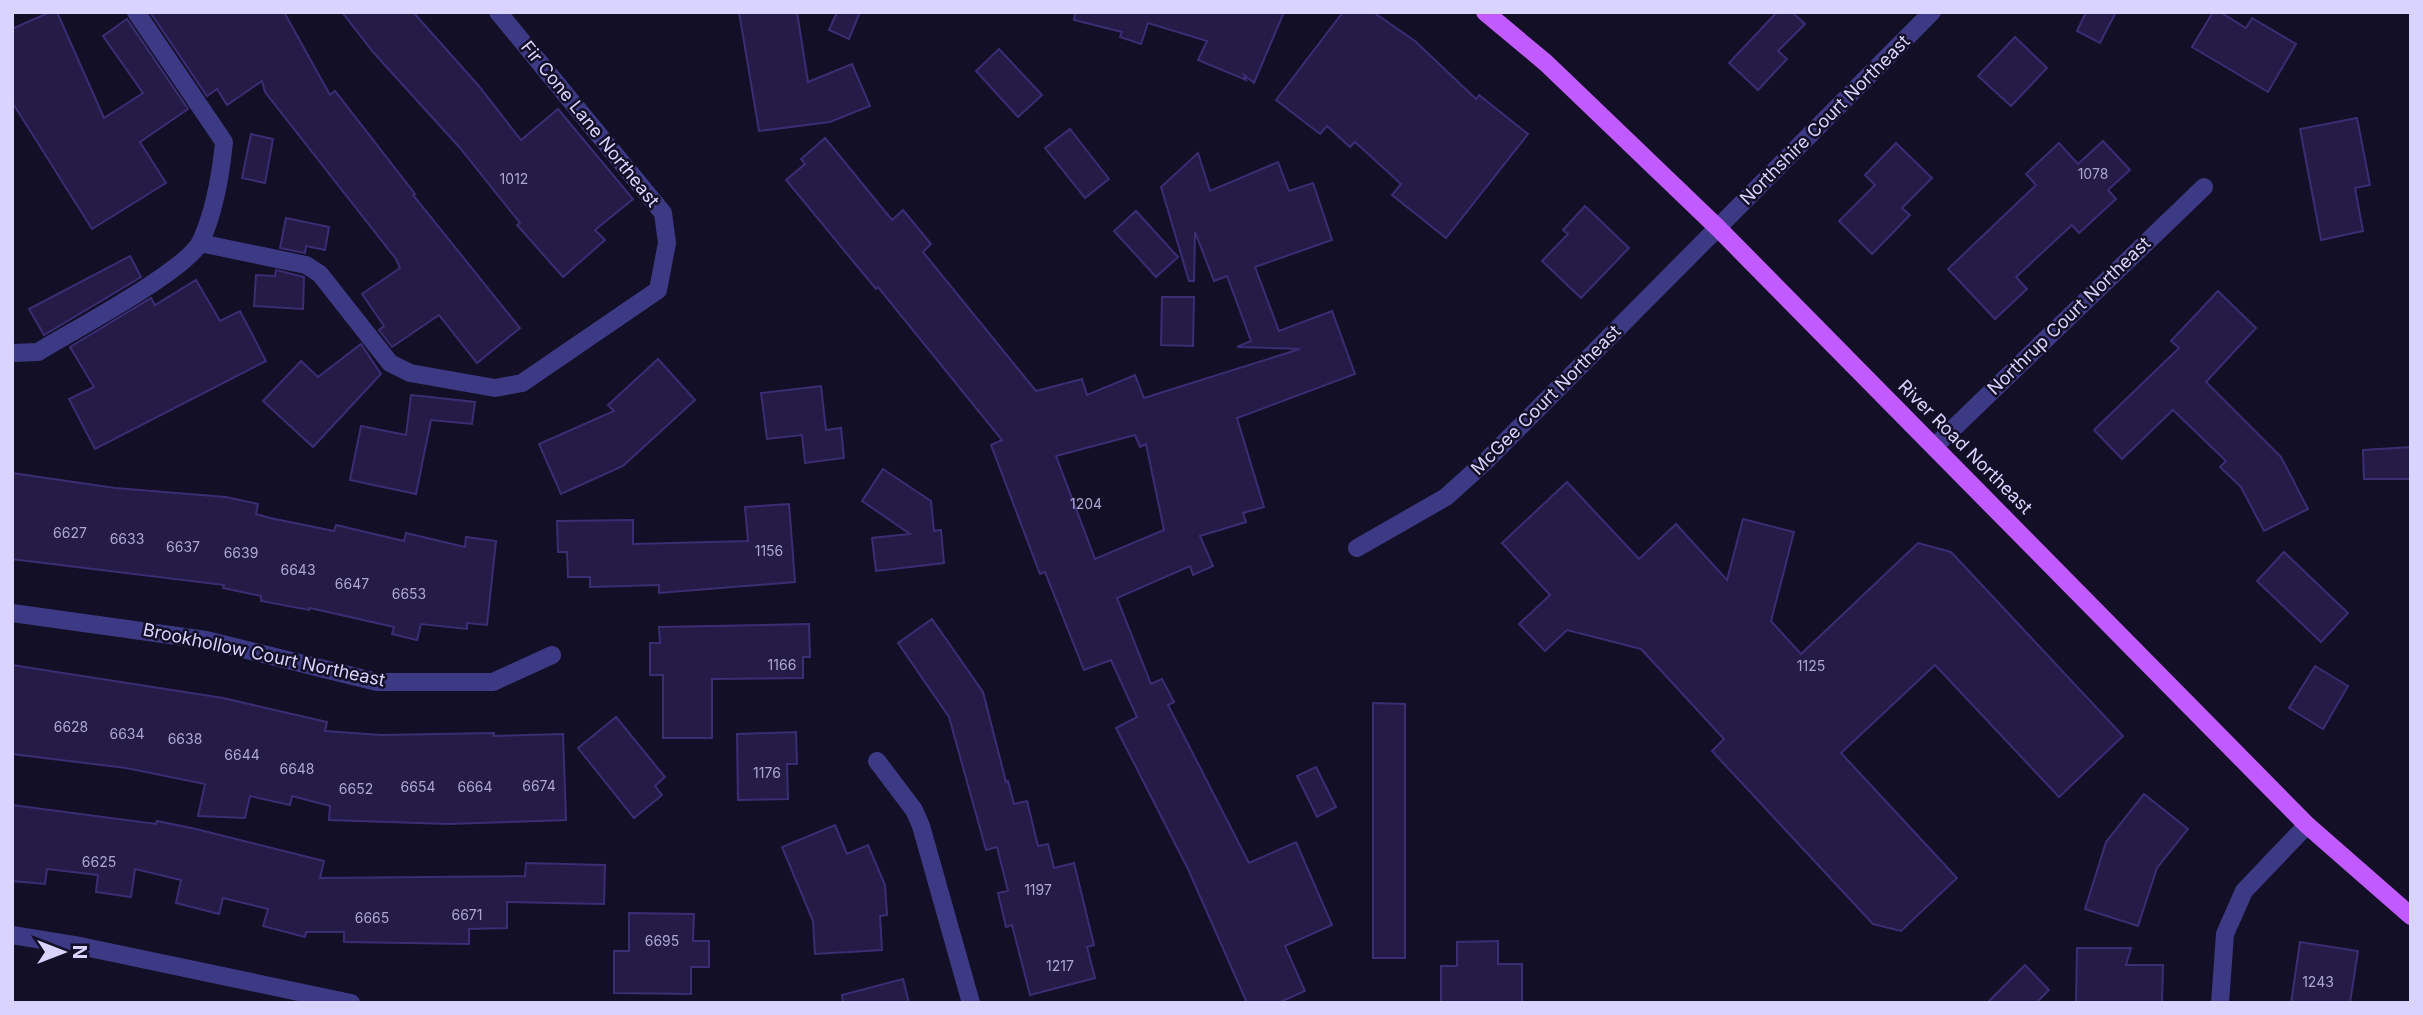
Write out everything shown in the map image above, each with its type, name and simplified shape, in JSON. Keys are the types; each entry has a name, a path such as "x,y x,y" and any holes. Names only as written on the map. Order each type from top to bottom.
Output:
{"main road":[{"name":"River Road Northeast","path":"1485,12 1546,63 1718,228 2307,825 2411,916"}],"street":[{"path":"12,353 38,352 181,263 200,243 222,163 224,142 136,12"},
{"name":"Fir Cone Lane Northeast","path":"200,243 306,265 320,274 390,363 410,373 495,388 522,383 658,290 667,243 663,213 498,12"},
{"name":"Northshire Court Northeast","path":"1718,228 1932,12"},
{"name":"Northrup Court Northeast","path":"1935,446 2204,187"},
{"name":"McGee Court Northeast","path":"1357,548 1446,497 1718,228"},
{"name":"Brookhollow Court Northeast","path":"12,613 206,640 377,682 493,682 552,655"},
{"path":"877,761 914,810 921,826 971,1003"},
{"path":"2220,1003 2225,934 2244,891 2307,825"},
{"path":"12,935 80,946 351,1003"}],"building":[{"path":"50,12 57,12 104,118 143,93 103,36 127,19 188,109 140,142 166,183 92,229 12,102 12,29"},
{"path":"150,12 284,12 330,95 335,91 415,194 413,195 520,328 477,363 439,315 392,347 379,330 384,326 362,294 400,268 396,259 265,92 262,81 227,105 217,89 207,96"},
{"path":"342,12 413,12 478,85 521,140 558,109 633,199 595,230 605,240 563,277 517,225 520,223 460,148 373,52"},
{"path":"739,12 797,12 808,82 852,64 870,106 830,122 759,131"},
{"path":"837,12 860,12 849,39 829,30"},
{"path":"1075,12 1284,12 1254,83 1244,75 1246,80 1198,60 1207,41 1148,23 1141,44 1120,37 1122,32 1074,20"},
{"path":"1343,12 1373,12 1415,41 1476,99 1479,95 1528,134 1446,238 1392,195 1401,184 1355,142 1350,147 1327,126 1320,134 1276,100"},
{"path":"1777,12 1792,12 1805,24 1778,51 1787,59 1758,90 1729,63"},
{"path":"2086,12 2116,12 2100,43 2077,31"},
{"path":"2213,12 2220,12 2246,28 2252,18 2296,44 2268,92 2192,47"},
{"path":"2015,37 2047,68 2011,106 1978,76"},
{"path":"999,49 1042,95 1018,117 976,71"},
{"path":"2357,118 2370,185 2355,188 2363,231 2321,240 2300,129"},
{"path":"1070,129 1109,179 1085,198 1045,148"},
{"path":"251,134 273,139 265,183 242,178"},
{"path":"825,138 892,220 903,210 931,244 923,252 1036,391 1082,379 1087,395 1135,375 1144,398 1300,349 1237,347 1251,341 1227,276 1214,281 1195,232 1194,281 1189,281 1161,187 1198,153 1210,191 1278,162 1289,191 1313,183 1332,240 1255,267 1279,331 1332,311 1355,374 1237,418 1264,507 1243,513 1246,522 1200,536 1213,566 1193,575 1190,566 1117,598 1151,684 1162,679 1174,702 1168,705 1249,863 1296,842 1332,925 1285,946 1305,991 1278,1003 1247,1003 1188,869 1116,728 1137,717 1111,660 1084,670 1045,572 1040,574 991,445 1002,440 878,287 876,289 786,180 805,164 801,159","holes":["1135,435 1140,447 1146,444 1164,530 1095,559 1056,456"]},
{"path":"2103,141 2130,170 2108,190 2116,199 2079,233 2072,225 2016,277 2027,289 1995,319 1948,269 2036,185 2026,174 2059,143 2078,164"},
{"path":"1896,143 1932,178 1902,208 1910,215 1872,254 1839,221 1875,185 1865,175"},
{"path":"1585,206 1629,248 1581,298 1542,261 1568,234 1563,230"},
{"path":"1136,211 1178,257 1156,277 1114,231"},
{"path":"286,218 329,227 325,250 306,246 305,253 280,248"},
{"path":"130,256 141,277 44,335 29,309"},
{"path":"276,270 304,277 303,309 254,306 256,275 275,276"},
{"path":"196,280 220,321 240,311 266,361 95,449 69,399 94,387 70,347 151,298 155,305"},
{"path":"2218,291 2256,328 2206,382 2281,457 2308,509 2264,531 2241,487 2220,467 2226,461 2173,410 2122,459 2094,430 2179,348 2171,341"},
{"path":"1162,297 1194,297 1193,346 1161,345"},
{"path":"361,344 381,374 313,447 263,401 301,361 318,377"},
{"path":"658,359 695,400 623,466 561,494 539,444 614,411 608,405"},
{"path":"821,386 826,430 841,428 844,458 805,463 802,435 767,439 761,393"},
{"path":"411,395 475,402 472,424 431,420 416,494 350,480 361,426 406,435"},
{"path":"2411,447 2411,479 2364,479 2363,450"},
{"path":"883,469 931,501 934,531 941,530 944,563 876,571 872,538 910,534 862,501"},
{"path":"12,473 115,488 226,497 258,504 256,514 270,518 334,531 336,525 404,541 406,533 465,547 466,537 496,541 487,625 467,623 467,629 421,624 417,640 392,634 394,627 310,608 309,610 261,601 261,596 223,588 224,585 12,559"},
{"path":"1567,482 1639,559 1676,524 1727,580 1743,519 1794,532 1771,621 1801,654 1918,543 1951,552 2123,736 2059,797 1935,665 1841,753 1957,878 1901,931 1873,924 1712,751 1724,739 1641,649 1567,630 1545,651 1519,624 1550,595 1502,543"},
{"path":"789,504 795,582 659,593 659,585 590,587 590,577 568,577 567,552 558,552 557,521 633,520 633,544 748,541 745,507"},
{"path":"2284,552 2348,613 2321,642 2257,581"},
{"path":"932,619 983,692 1006,782 1008,781 1014,804 1027,801 1038,846 1048,844 1054,868 1074,863 1094,945 1087,947 1095,978 1030,995 1012,925 1006,927 998,893 1008,891 997,847 986,850 949,717 898,643"},
{"path":"809,624 810,657 803,657 803,678 712,679 712,738 663,738 663,675 650,675 650,643 660,643 659,627"},
{"path":"12,665 223,698 327,722 325,731 381,735 563,734 566,820 448,824 329,820 330,806 292,796 290,805 250,796 245,818 198,816 205,784 126,768 12,754"},
{"path":"2315,666 2348,686 2323,729 2289,708"},
{"path":"1373,703 1405,704 1405,958 1373,958"},
{"path":"616,717 665,777 655,786 662,795 634,818 578,748"},
{"path":"796,732 797,764 787,764 788,799 738,800 737,734"},
{"path":"1316,767 1336,807 1317,817 1297,776"},
{"path":"2144,794 2188,829 2157,868 2138,926 2085,909 2106,842"},
{"path":"12,805 156,824 157,821 196,829 324,861 320,878 525,876 526,863 605,865 604,904 507,902 507,928 469,929 469,944 344,942 344,932 306,932 305,937 263,926 268,909 223,898 219,914 176,903 181,880 135,869 131,897 96,892 98,875 47,869 45,884 12,881"},
{"path":"835,825 847,854 868,845 885,885 887,915 880,916 882,950 815,954 813,921 782,847"},
{"path":"629,913 694,914 693,941 709,941 709,967 691,967 691,994 614,993 614,951 629,951"},
{"path":"1498,941 1498,964 1522,964 1522,1003 1441,1003 1441,966 1457,966 1457,942"},
{"path":"2300,942 2358,951 2350,1003 2291,1003"},
{"path":"2077,948 2131,948 2126,965 2163,965 2162,1003 2076,1003"},
{"path":"2025,965 2049,990 2036,1003 1987,1003"},
{"path":"903,979 909,1003 843,1003 842,995"}]}
